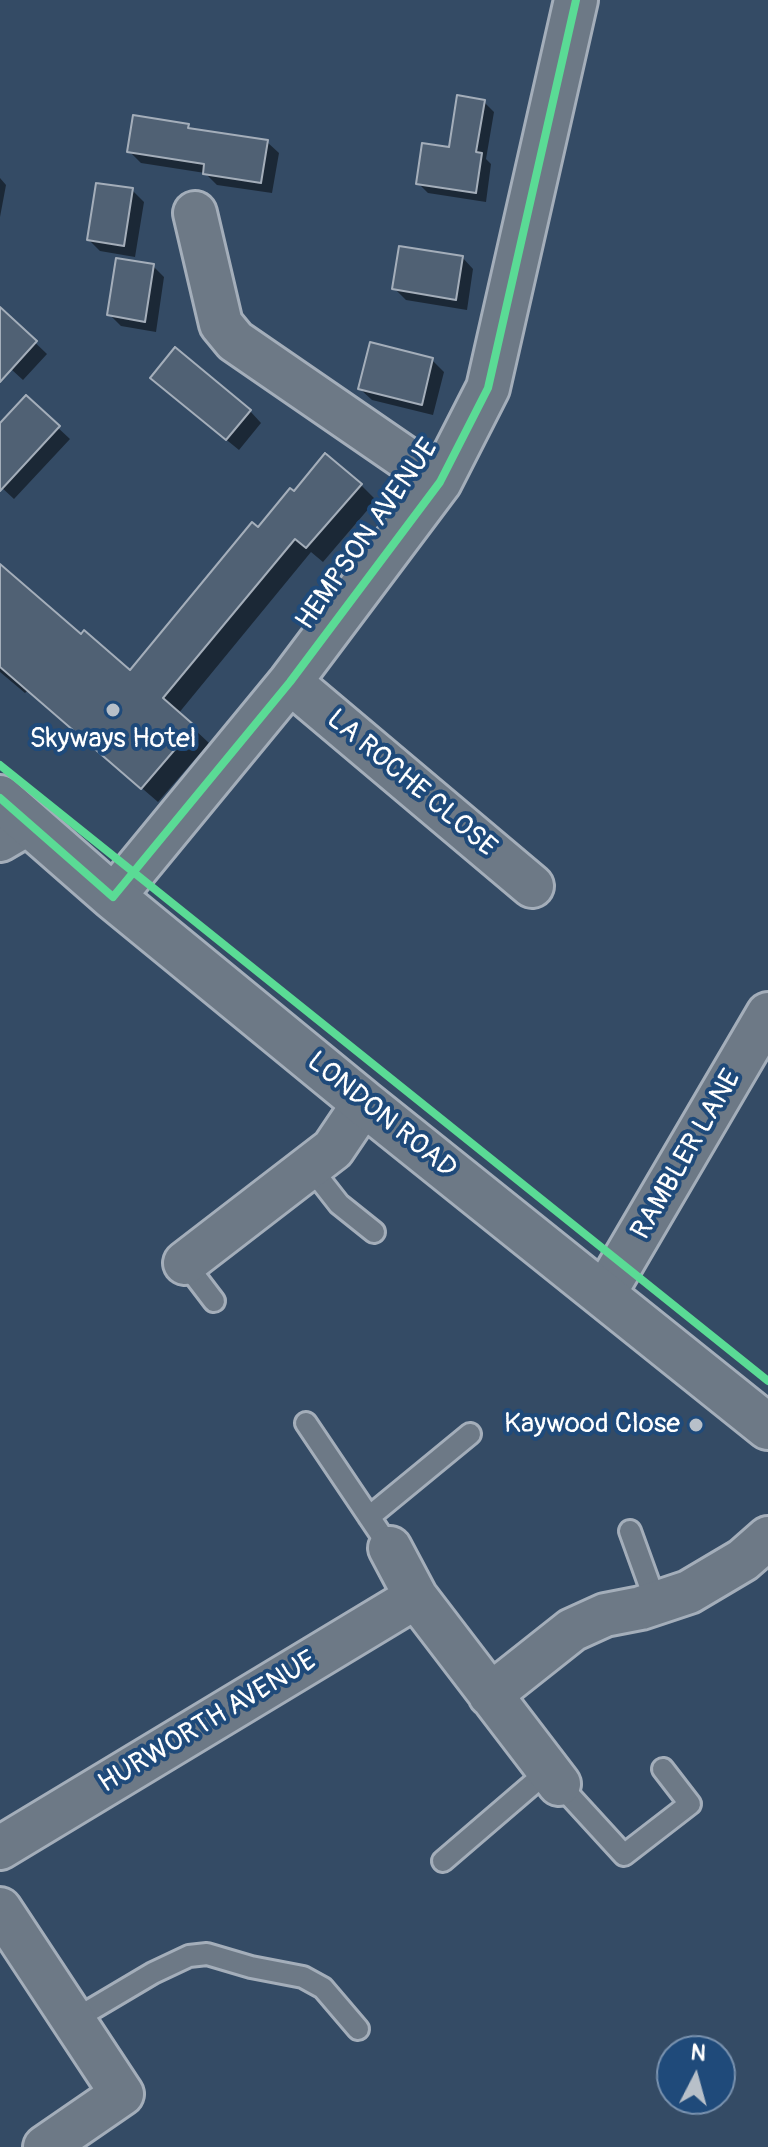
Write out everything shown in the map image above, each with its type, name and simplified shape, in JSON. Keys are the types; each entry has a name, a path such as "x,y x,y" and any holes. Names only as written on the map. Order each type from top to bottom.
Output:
{"main road":[{"name":"LONDON ROAD","path":"10,820 113,897 768,1427"}],"street":[{"name":"HEMPSON AVENUE","path":"113,897 290,682 440,482 488,388 576,0"},
{"path":"195,213 221,324 235,341 440,482"},
{"name":"LA ROCHE CLOSE","path":"290,682 532,886"},
{"name":"RAMBLER LANE","path":"604,1294 768,1014"},
{"path":"185,1263 333,1149 364,1103"},
{"path":"379,1532 416,1597 554,1777"},
{"path":"490,1695 572,1630 605,1615 689,1592 743,1560 768,1538"},
{"name":"HURWORTH AVENUE","path":"0,1848 416,1597"},
{"path":"0,1909 122,2094 45,2147"}],"lane":[{"path":"310,1167 339,1204 374,1232"},
{"path":"185,1263 214,1301"},
{"path":"306,1423 379,1532 470,1434"},
{"path":"630,1531 656,1603"},
{"path":"443,1861 554,1777 624,1855 690,1804 663,1769"},
{"path":"72,2021 153,1973 189,1956 207,1954 303,1977 323,1988 358,2029"}],"building":[{"path":"457,95 485,100 476,152 482,153 476,193 416,184 422,143 449,147"},
{"path":"133,115 189,124 188,128 268,140 261,183 203,174 204,164 127,152"},
{"path":"96,183 133,188 124,246 87,240"},
{"path":"399,246 463,256 456,300 392,289"},
{"path":"116,258 154,264 145,322 107,315"},
{"path":"0,307 37,341 0,382"},
{"path":"370,342 433,358 422,405 358,389"},
{"path":"175,347 251,410 226,440 150,378"},
{"path":"26,395 60,426 0,491 0,423"},
{"path":"325,453 362,484 306,548 295,539 163,698 195,726 141,789 0,667 0,564 81,634 84,630 130,670 252,522 258,527 290,488 294,491"}],"cycle path":[{"path":"0,798 113,897 290,682 440,482 488,388 576,0"},
{"path":"0,765 768,1381"}],"place":[{"name":"Skyways Hotel","path":"113,710"},
{"name":"Kaywood Close","path":"696,1425"}]}
